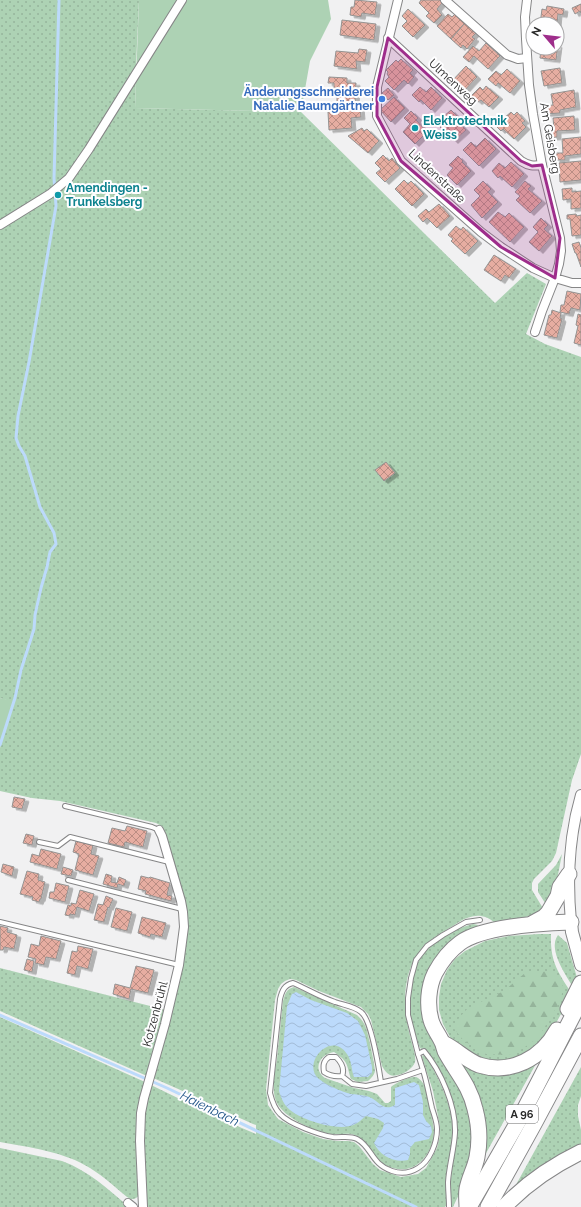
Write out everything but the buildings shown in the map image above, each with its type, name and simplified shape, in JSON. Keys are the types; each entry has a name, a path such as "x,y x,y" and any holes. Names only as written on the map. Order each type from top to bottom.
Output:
{"highway":[{"name":"A 96","path":"530,925 548,913 558,896 560,887 569,874"},
{"name":"A 96","path":"468,1207 467,1189 477,1156 479,1139 478,1124 469,1090 463,1078 445,1052 442,1042 431,1021 429,1010 429,993 432,978 439,965 448,954 460,943 473,936 486,932 530,925 571,922"},
{"path":"442,1042 463,1057 478,1065 499,1068 512,1067 523,1063 544,1049 570,1015 581,982"},
{"name":"A 96","path":"468,1207 518,1122 570,1015 581,1000"},
{"name":"A 96","path":"488,1207 580,1038"},
{"path":"504,1207 517,1194 547,1171 581,1152"}],"main road":[{"path":"571,922 572,932 581,965"}],"street":[{"path":"0,225 50,194 70,178 182,0"},
{"name":"Lindenstraße","path":"398,0 377,87 377,116 401,161 481,232 533,268 555,278"},
{"path":"445,0 507,55 518,59 527,58"},
{"name":"Am Geisberg","path":"527,0 525,17 527,58 533,114 542,164 560,238 561,251 555,278 535,332"},
{"name":"Ulmenweg","path":"388,38 521,161 532,166 542,164"},
{"path":"555,278 572,283 581,283"},
{"path":"571,922 569,902 569,864 574,825 581,795"},
{"name":"Kotzenbrühl","path":"143,1207 140,1127 144,1098 168,1011 179,965 184,931 182,909 162,836 159,830"}],"lane":[{"path":"65,806 159,830"},
{"path":"39,842 58,846 70,837 169,862"},
{"path":"68,880 182,909"},
{"path":"381,1082 370,1029 362,1012 335,1002 293,983 285,986 280,999 270,1093 273,1105 280,1115 290,1122 322,1135 353,1138 358,1140 365,1146 379,1165 392,1171 402,1173 412,1172 427,1160 433,1150 437,1128 428,1084 418,1054 408,1015 408,998 411,978 416,960 428,946 443,935 466,922 480,920"},
{"path":"0,922 179,965"},
{"path":"418,1054 424,1051 430,1058 450,1099 453,1111 455,1131 448,1183 449,1207"},
{"path":"342,1076 343,1072 340,1062 336,1057 329,1057 325,1060 323,1066 324,1072 328,1075 336,1077 342,1076 352,1084 358,1086 366,1086 397,1079 423,1070"}],"highlighted area":[{"path":"388,38 521,161 532,166 542,165 560,238 555,278 501,247 401,161 377,116 377,87"}],"green space":[{"path":"0,0 139,0 136,66 89,143 69,172 61,180 48,191 0,220"},
{"path":"139,0 328,0 331,19 310,61 301,112 135,108"},
{"path":"136,80 135,108 301,112 495,303 527,273 546,284 526,334 545,344 581,357 581,754 572,780 556,853 552,861 534,879 532,883 532,890 544,910 526,917 495,923 482,916 469,917 440,934 422,949 411,966 405,996 406,1017 415,1055 415,1062 411,1068 400,1074 393,1076 390,1075 382,1066 371,1020 368,1014 361,1007 319,991 296,980 290,979 281,984 275,1000 266,1089 268,1105 278,1119 303,1132 323,1139 354,1142 380,1170 401,1177 418,1174 426,1168 437,1148 440,1136 440,1126 433,1091 422,1057 423,1055 426,1057 443,1089 452,1121 453,1144 447,1203 445,1207 147,1207 143,1130 151,1085 223,1120 256,1134 256,1125 153,1078 186,945 187,925 163,827 156,823 60,801 32,798 0,791 0,748 13,702 0,698 0,229 53,196 71,182 82,167"},
{"path":"0,698 13,701 0,748"},
{"path":"562,854 556,885 547,906 538,892 538,884 556,865"},
{"path":"473,924 478,925 423,995 464,1089 474,1143 463,1186 452,1207 452,1167 457,1130 454,1109 447,1087 437,1066 424,1048 421,1049 419,1046 410,1013 409,1000 414,971 420,959 430,947 450,933"},
{"path":"551,934 552,952 556,966 572,994 549,1036 525,1058 491,1063 476,1057 451,1039 443,1024 439,1010 439,997 441,984 447,970 455,959 465,951 485,941 509,936"},
{"path":"558,935 567,943 578,981 574,989 556,955 555,941"},
{"path":"0,968 166,1010 147,1076 0,1011"},
{"path":"551,971 563,986 561,1000 538,1038 513,1055 486,1054 464,1041 452,1026 468,1008 504,991 525,973"},
{"path":"294,987 357,1015 366,1028 375,1068 375,1073 372,1077 368,1081 358,1082 351,1079 345,1061 334,1052 329,1053 319,1062 319,1070 325,1078 377,1094 385,1103 391,1101 391,1087 396,1084 413,1077 420,1079 423,1083 434,1132 430,1148 422,1161 409,1168 393,1168 377,1159 365,1142 359,1137 352,1134 331,1134 308,1127 285,1113 280,1107 275,1096 274,1075 283,1001 288,990"},
{"path":"0,1017 145,1082 139,1195 136,1198 129,1198 95,1171 80,1162 46,1151 0,1142"},
{"path":"456,1058 473,1068 537,1062 485,1155 486,1128 481,1101 470,1077"},
{"path":"581,1067 581,1096 578,1105 578,1116 581,1130 581,1147 512,1192"},
{"path":"0,1148 62,1161 72,1165 90,1175 129,1207 0,1207"}],"water":[{"path":"296,992 311,1000 347,1013 358,1021 365,1035 372,1067 372,1073 368,1077 354,1077 350,1059 347,1054 341,1048 333,1046 327,1047 320,1051 316,1057 314,1072 318,1078 343,1092 370,1097 387,1107 395,1105 395,1088 414,1082 419,1085 423,1102 423,1115 431,1126 432,1132 429,1139 415,1142 410,1148 408,1160 403,1161 388,1158 377,1148 374,1143 383,1128 384,1123 378,1119 366,1116 350,1126 336,1127 310,1121 295,1114 284,1104 279,1091 287,1006 292,994"}],"waterway":[{"path":"0,745 34,629 35,615 50,552 56,544 54,533 40,507 25,456 16,438 18,416 29,362 56,206 54,178 59,0"},
{"name":"Haienbach","path":"0,1015 167,1088 416,1207"}],"place":[{"name":"Änderungsschneiderei Natalie Baumgärtner","path":"382,99"},
{"name":"Elektrotechnik Weiss","path":"415,128"},
{"name":"Amendingen - Trunkelsberg","path":"58,195"}]}
